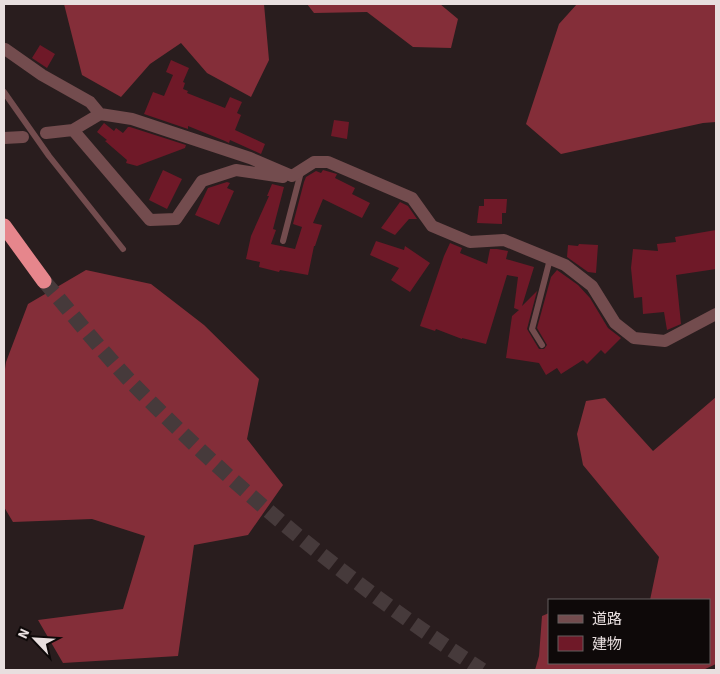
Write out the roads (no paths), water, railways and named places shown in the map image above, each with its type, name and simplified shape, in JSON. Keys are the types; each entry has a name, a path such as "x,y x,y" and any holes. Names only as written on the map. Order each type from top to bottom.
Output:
{"highway":[{"path":"4,226 44,281"}],"street":[{"path":"5,50 42,75 90,102 100,114"},
{"path":"46,133 72,130 100,114 132,119 297,173"},
{"path":"72,130 150,220 176,219 202,181 236,170 282,177 297,173 314,162 328,162 412,198 432,226 470,242 504,240 565,265 592,286 615,323 634,338 665,341 716,314"},
{"path":"4,138 23,137"}],"lane":[{"path":"4,92 49,156 123,248"},
{"path":"283,241 297,173"},
{"path":"542,345 532,329 550,259"}],"tunnel":[{"path":"44,281 100,348 135,386 216,465 345,573 390,607 482,670"}]}
